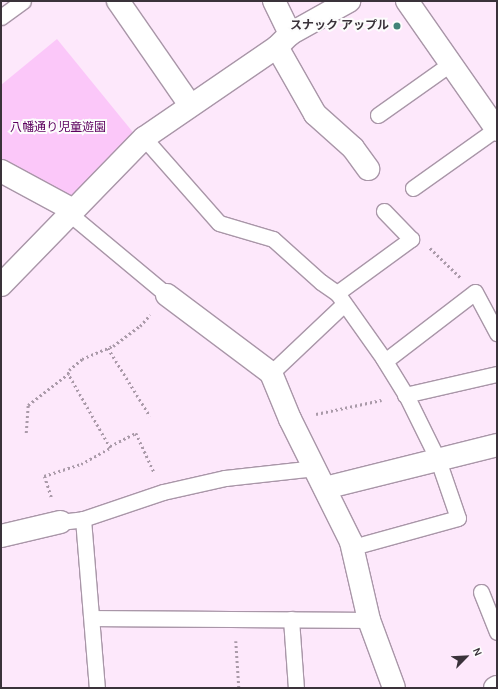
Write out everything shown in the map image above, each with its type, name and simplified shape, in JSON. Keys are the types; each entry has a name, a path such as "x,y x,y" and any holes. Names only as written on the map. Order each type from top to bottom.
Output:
{"street":[{"path":"118,1 190,105"},
{"path":"274,1 283,41 315,114 353,148 368,169"},
{"path":"1,285 72,212 111,175 122,159 144,138 283,41 348,1"},
{"path":"407,1 497,129"},
{"path":"1,171 72,212"},
{"path":"167,295 271,373 290,419 353,548 369,620 394,688"},
{"path":"325,488 497,445"},
{"path":"1,536 60,522"}],"lane":[{"path":"1,17 23,1"},
{"path":"378,115 450,64"},
{"path":"413,188 497,129"},
{"path":"144,138 219,223 273,239 341,299 406,395 438,460 458,518 353,548"},
{"path":"271,373 341,299 411,239 384,211"},
{"path":"72,212 167,295"},
{"path":"385,362 475,292 495,326"},
{"path":"406,395 497,374"},
{"path":"60,522 83,519 163,492 225,478 315,468"},
{"path":"83,519 97,688"},
{"path":"482,592 497,632"},
{"path":"92,618 369,620"},
{"path":"291,619 296,688"}],"path":[{"path":"411,239 416,236 475,292"},
{"path":"26,433 28,405 68,374 82,359 108,348 140,326 167,295"},
{"path":"108,348 150,416"},
{"path":"68,374 110,446"},
{"path":"290,419 406,395"},
{"path":"60,522 44,476 81,464 110,446 136,433 163,492"},
{"path":"234,619 239,688"}],"green space":[{"name":"八幡通り児童遊園","path":"57,39 136,136 78,194 64,197 1,160 1,85"}],"place":[{"name":"スナック アップル","path":"397,26"}]}
